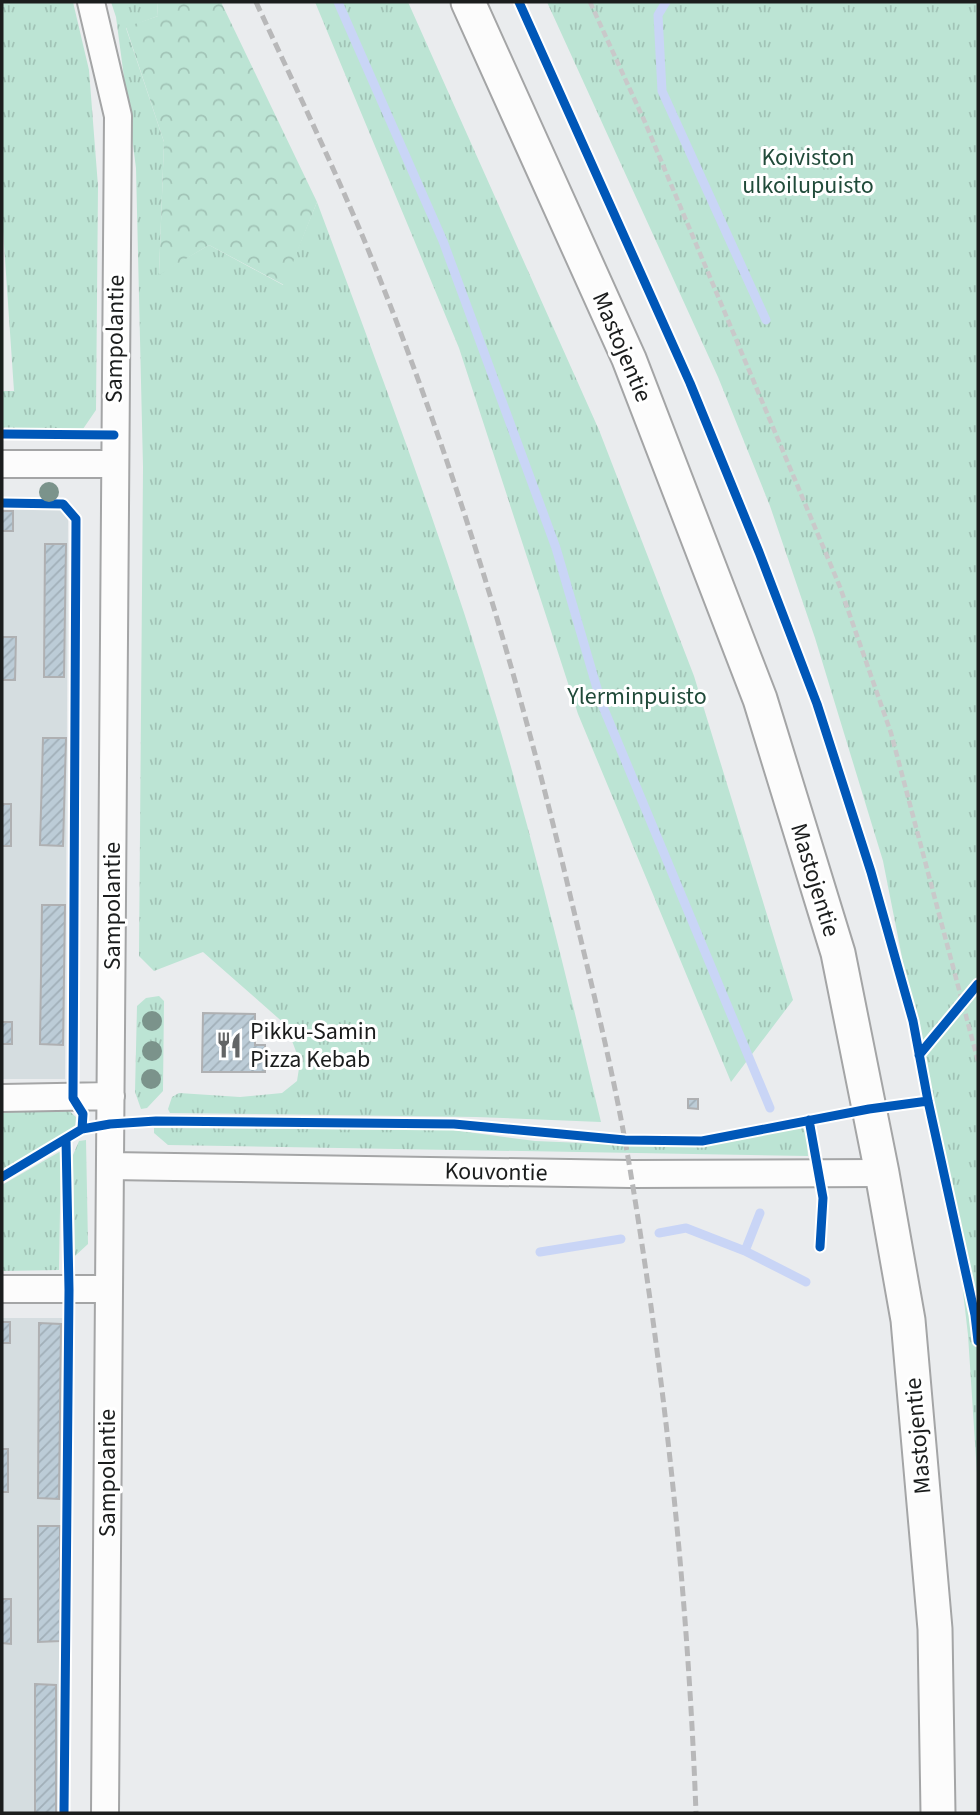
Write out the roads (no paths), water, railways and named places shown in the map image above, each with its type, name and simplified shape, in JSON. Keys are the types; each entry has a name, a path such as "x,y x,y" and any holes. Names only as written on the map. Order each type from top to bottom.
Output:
{"main road":[{"name":"Mastojentie","path":"468,2 629,359 760,699 838,953 908,1320 935,1629 938,1813"}],"street":[{"name":"Sampolantie","path":"92,2 118,116 105,1813"},
{"path":"2,464 114,464"},
{"path":"2,1098 111,1096"},
{"name":"Kouvontie","path":"110,1166 631,1174 882,1173"},
{"path":"2,1289 108,1289"}],"waterway":[{"path":"338,2 443,241 556,548 601,702 770,1108"},
{"path":"666,2 658,15 662,91 766,320"},
{"path":"659,1233 686,1228 745,1251 760,1213"},
{"path":"540,1252 621,1239"},
{"path":"745,1251 806,1282"}],"railway":[{"path":"256,2 365,242 427,403 506,649 551,815 611,1071 644,1255 674,1493 696,1813"}],"place":[{"name":"Pikku-Samin Pizza Kebab","path":"229,1045"}],"park label":[{"name":"Koiviston ulkoilupuisto","path":"808,171"},
{"name":"Ylerminpuisto","path":"637,696"}]}
